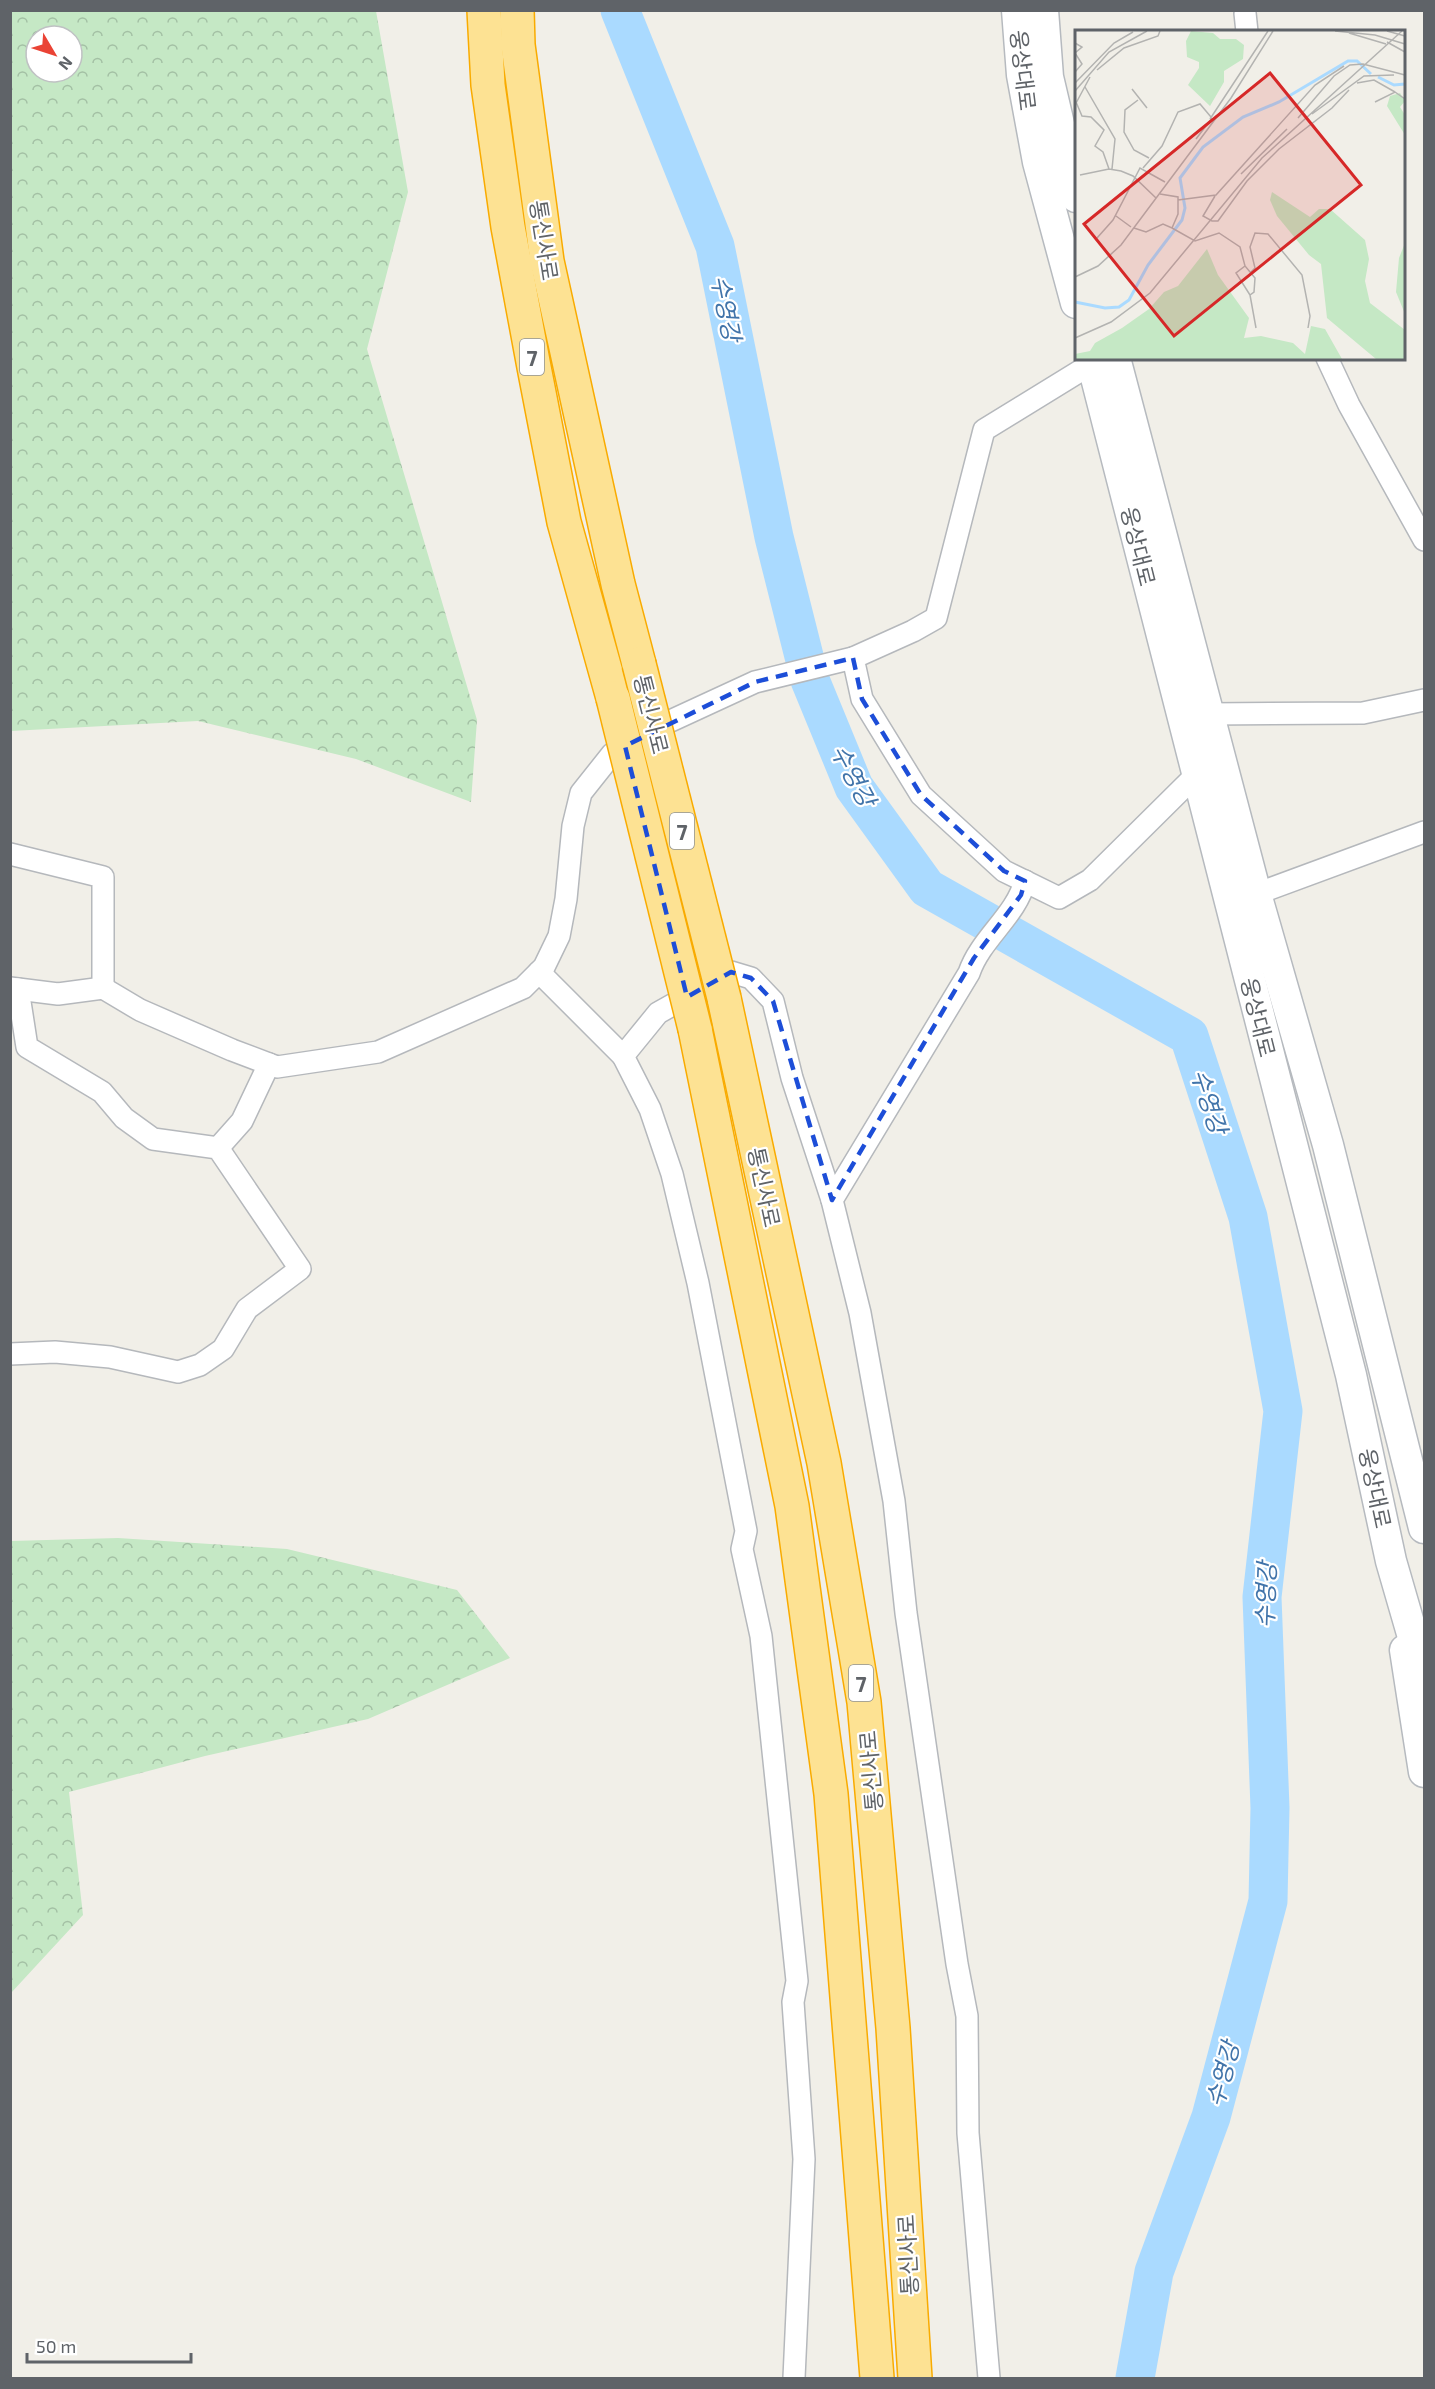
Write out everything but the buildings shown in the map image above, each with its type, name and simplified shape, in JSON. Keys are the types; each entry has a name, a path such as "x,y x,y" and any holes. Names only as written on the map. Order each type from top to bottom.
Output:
{"highway":[{"name":"통신사로","path":"484,10 488,86 508,227 564,522 613,698 695,1029 792,1506 831,1794 877,2379"},
{"name":"통신사로","path":"517,10 518,45 547,261 618,584 724,998 824,1463 864,1702 893,2028 915,2379"},
{"path":"862,2379 872,2302"},
{"path":"911,2318 927,2379"}],"main road":[{"name":"웅상대로","path":"1017,10 1022,75 1038,162 1075,296"},
{"name":"웅상대로","path":"1043,10 1048,77 1075,189"},
{"name":"웅상대로","path":"1100,360 1196,718 1256,894 1328,1145 1425,1528"},
{"name":"웅상대로","path":"1196,718 1197,774 1348,1364 1391,1561 1425,1675"},
{"path":"1391,1561 1425,1772"}],"street":[{"path":"10,1354 55,1352 110,1357 178,1372 200,1365 223,1349 247,1309 300,1269 218,1148 153,1139 124,1118 102,1092 27,1047 14,988 58,994 104,988 140,1010 277,1067 378,1052 523,988 544,967 559,936 566,899 573,826 582,793 612,754 651,730 755,682 843,660 913,631 936,618 984,430 1100,360"},
{"path":"1328,360 1349,405 1425,540"},
{"path":"843,660 862,699 921,795 1023,888 1059,898 1090,880 1197,774"},
{"path":"1196,718 1363,713 1425,700"},
{"path":"1256,894 1425,832"},
{"path":"10,854 104,877 104,988"},
{"path":"831,1200 969,973 974,958 1023,888"},
{"path":"539,972 622,1056 650,1109 672,1174 698,1283 746,1531 742,1549 760,1636 797,1981 793,2002 804,2159 794,2379"},
{"path":"622,1056 658,1013 731,972 751,978 773,1001 792,1078 831,1200 860,1313 894,1501 906,1613 955,1952 967,2016 968,2133 989,2379"},
{"path":"218,1148 242,1121 269,1064"}],"highlighted area":[{"path":"853,658 862,699 921,795 1004,871 1025,881 1021,895 974,958 832,1200 773,1001 751,978 731,972 687,997 625,746 755,682"}],"green space":[{"path":"11,10 376,11 408,192 367,349 477,720 471,802 356,759 198,721 11,731"},
{"path":"118,1538 287,1549 457,1590 510,1658 368,1719 205,1756 69,1792 83,1915 11,1993 11,1541"}],"waterway":[{"name":"수영강","path":"620,10 715,246 774,537 810,680 854,787 927,888 1189,1036 1248,1217 1283,1411 1262,1597 1270,1808 1268,1901 1211,2117 1154,2272 1135,2378"}]}
